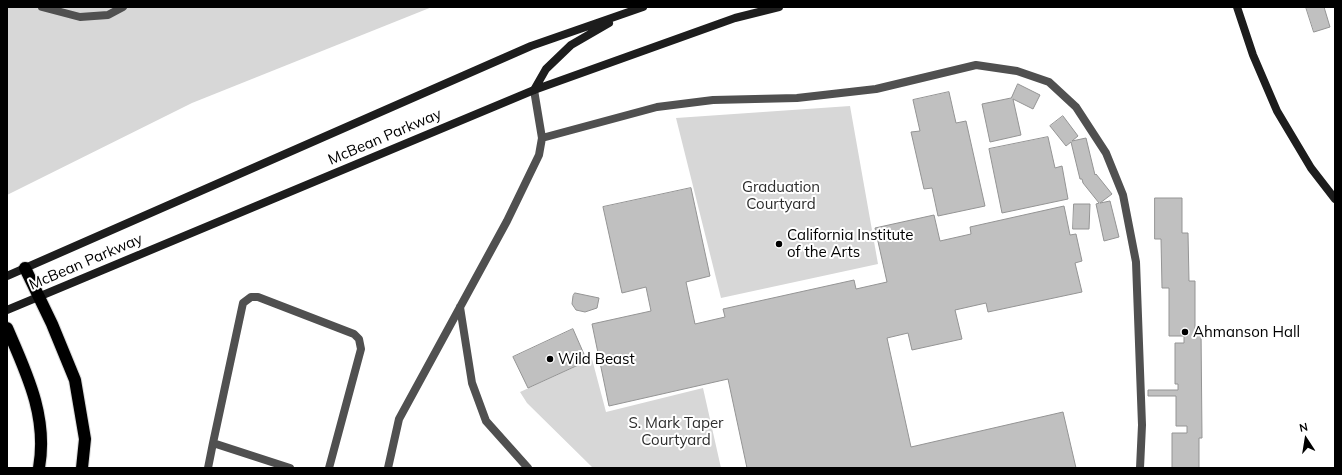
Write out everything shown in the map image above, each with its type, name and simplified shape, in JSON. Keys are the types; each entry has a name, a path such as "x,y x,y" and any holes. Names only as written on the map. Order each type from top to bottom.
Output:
{"highway":[{"path":"25,268 52,324 74,380 85,439 82,468"},
{"path":"7,328 36,401 42,430 41,457 38,468"}],"main road":[{"name":"McBean Parkway","path":"7,276 531,46 643,7"},
{"name":"McBean Parkway","path":"7,310 534,90 735,18 779,7"},
{"path":"1237,7 1253,55 1277,111 1311,168 1335,199"},
{"path":"534,90 546,69 571,45 627,12"}],"lane":[{"path":"42,7 80,17 108,15 123,7"},
{"path":"542,138 658,107 712,100 797,98 876,89 976,65 1017,71 1049,82 1076,107 1106,153 1123,195 1136,262 1142,425 1140,468"},
{"path":"388,468 399,419 507,221 539,155 542,138 534,90"},
{"path":"208,468 243,303 251,298 258,297 354,334 359,339 361,349 329,468"},
{"path":"460,307 472,383 486,422 527,468"},
{"path":"213,443 290,468"}],"green space":[{"path":"7,7 432,7 192,103 7,195"},
{"name":"Graduation Courtyard","path":"850,106 878,264 721,298 676,118"},
{"name":"S. Mark Taper Courtyard","path":"592,359 606,412 703,388 721,468 593,468 527,403 520,392"}],"building":[{"path":"1306,7 1324,7 1330,27 1314,32"},
{"path":"1018,84 1040,95 1033,109 1013,99 1021,135 990,142 982,104 1011,98"},
{"path":"949,92 956,123 966,121 985,206 938,216 932,188 924,189 911,132 920,131 913,100"},
{"path":"1063,116 1078,136 1072,141 1086,138 1095,175 1096,174 1112,194 1100,203 1110,201 1119,237 1104,241 1096,204 1099,203 1083,183 1082,179 1080,179 1071,142 1066,146 1050,126"},
{"path":"1048,137 1055,168 1062,166 1068,199 1002,213 989,149"},
{"path":"691,188 710,276 686,282 695,324 725,317 723,309 854,280 856,289 887,282 875,228 934,215 940,241 971,234 970,227 1064,206 1070,235 1076,234 1082,261 1075,263 1082,292 988,312 986,303 955,310 962,339 912,350 908,333 887,338 911,447 1063,412 1076,468 747,468 728,379 609,406 592,324 651,311 646,287 622,293 603,207"},
{"name":"Ahmanson Hall","path":"1155,198 1182,198 1182,233 1188,233 1189,281 1195,281 1195,329 1201,329 1202,438 1199,438 1199,468 1172,468 1172,433 1187,433 1187,426 1176,426 1176,396 1148,396 1148,390 1178,390 1178,384 1175,384 1175,343 1184,343 1184,336 1169,336 1169,288 1162,288 1161,239 1155,239"},
{"path":"1074,204 1090,204 1089,229 1073,229"},
{"path":"575,293 599,298 597,308 585,312 576,310 572,304"},
{"name":"Wild Beast","path":"573,329 587,361 528,388 513,357"}],"place":[{"name":"California Institute of the Arts","path":"779,244"},
{"name":"Ahmanson Hall","path":"1185,332"},
{"name":"Wild Beast","path":"550,359"}]}
